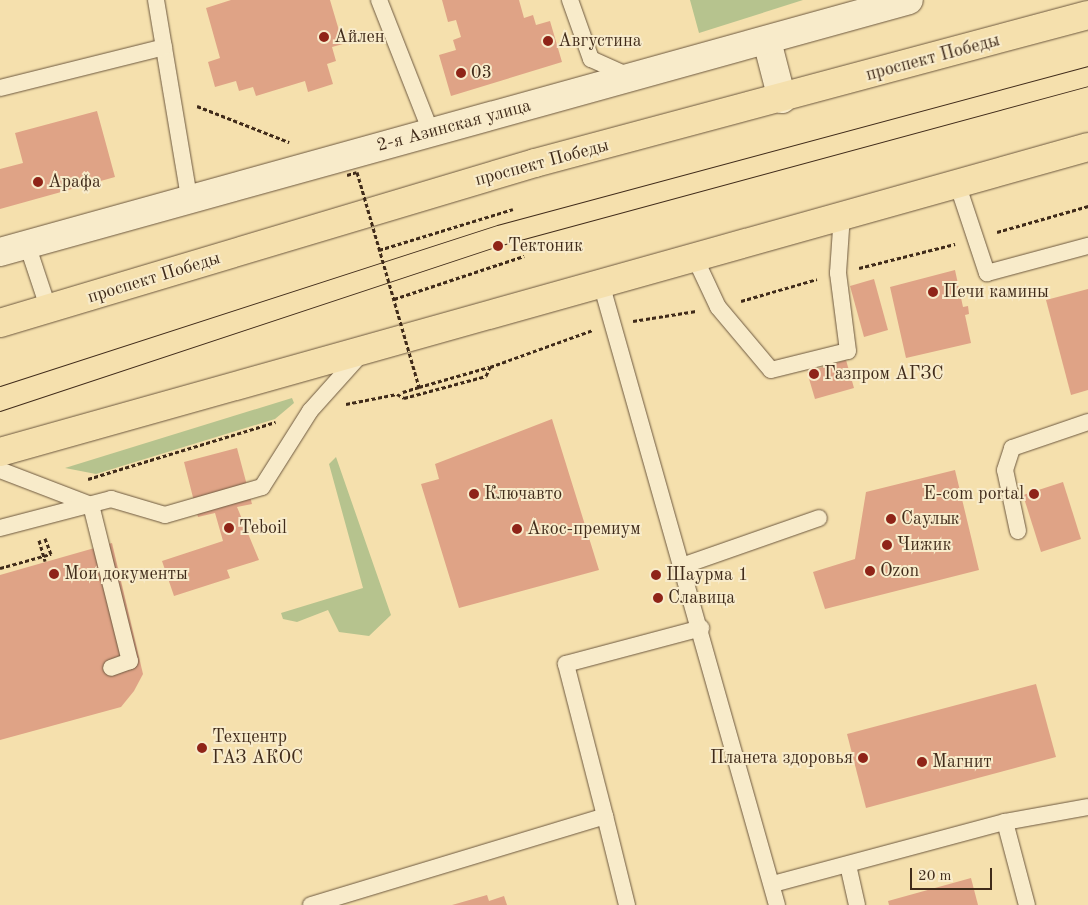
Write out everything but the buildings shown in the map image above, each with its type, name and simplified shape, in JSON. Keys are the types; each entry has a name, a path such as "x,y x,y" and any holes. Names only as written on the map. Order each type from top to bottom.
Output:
{"main road":[{"name":"проспект Победы","path":"0,324 535,163 782,100 1088,15"},
{"path":"0,452 695,258 842,215 958,186 1088,147"}],"street":[{"name":"2-я Азинская улица","path":"0,252 189,198 767,41 900,1"},
{"path":"767,41 782,100"}],"lane":[{"path":"156,0 189,198"},
{"path":"379,0 431,132"},
{"path":"570,0 591,58 633,78"},
{"path":"0,88 164,47"},
{"path":"958,186 987,273 1088,246"},
{"path":"695,258 718,307 771,370 848,351 838,273 842,215"},
{"path":"27,244 49,310"},
{"path":"601,283 609,324 701,628 773,884 777,905"},
{"path":"0,528 111,500 165,515 262,486 310,411 365,349"},
{"path":"1018,531 1005,470 1012,448 1088,422"},
{"path":"0,470 90,505"},
{"path":"90,505 130,661 111,668"},
{"path":"682,566 819,518"},
{"path":"627,905 566,664 701,628"},
{"path":"773,884 1005,822 1088,807"},
{"path":"311,905 605,816"},
{"path":"1005,822 1027,905"},
{"path":"848,865 857,905"}],"path":[{"path":"172,96 295,144"},
{"path":"347,175 356,172 419,387"},
{"path":"403,392 490,367 609,324 718,307 838,273 975,239 1088,206"},
{"path":"379,250 513,209"},
{"path":"394,299 524,256"},
{"path":"340,405 397,394 404,398 486,376 490,367"},
{"path":"88,480 284,417"},
{"path":"0,568 51,554 50,546"},
{"path":"44,555 45,561"}],"green space":[{"path":"690,0 803,0 699,33"},
{"path":"292,398 294,403 275,419 96,474 65,468"},
{"path":"336,457 391,615 369,636 339,632 328,610 297,622 283,619 281,613 363,588 329,464"}],"tram line":[{"path":"0,386 497,225 1088,66"},
{"path":"0,411 498,246 1088,86"}],"place":[{"name":"Айлен","path":"324,37"},
{"name":"Августина","path":"548,41"},
{"name":"03","path":"461,73"},
{"name":"Арафа","path":"38,182"},
{"name":"Тектоник","path":"498,246"},
{"name":"Печи камины","path":"933,292"},
{"name":"Газпром АГЗС","path":"814,374"},
{"name":"Ключавто","path":"474,494"},
{"name":"E-com portal","path":"1034,494"},
{"name":"Саулык","path":"891,519"},
{"name":"Teboil","path":"229,528"},
{"name":"Акос-премиум","path":"517,529"},
{"name":"Чижик","path":"887,545"},
{"name":"Ozon","path":"870,571"},
{"name":"Мои документы","path":"54,574"},
{"name":"Шаурма 1","path":"656,575"},
{"name":"Славица","path":"658,598"},
{"name":"Техцентр ГАЗ АКОС","path":"202,748"},
{"name":"Планета здоровья","path":"863,758"},
{"name":"Магнит","path":"922,762"}]}
